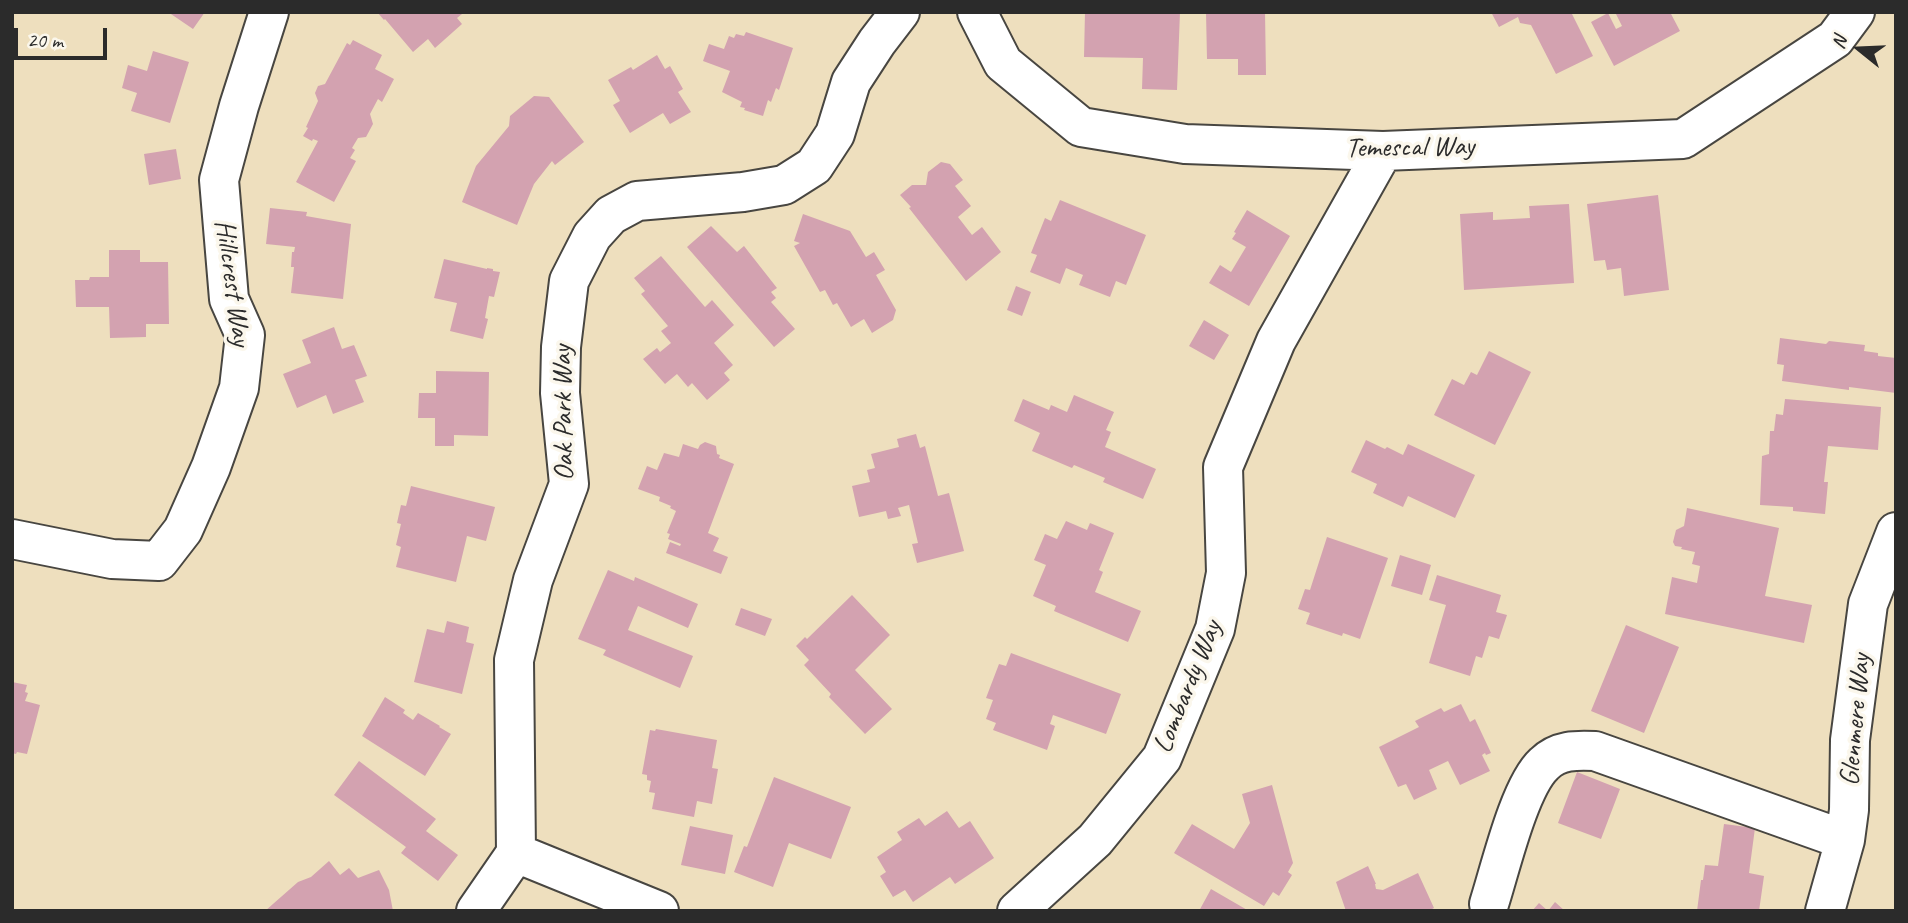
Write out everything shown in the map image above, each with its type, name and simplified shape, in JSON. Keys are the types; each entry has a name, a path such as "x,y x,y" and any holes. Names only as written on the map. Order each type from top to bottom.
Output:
{"street":[{"name":"Hillcrest Way","path":"12,539 112,559 159,561 183,530 211,467 240,388 245,335 229,299 219,180 269,12"},
{"name":"Oak Park Way","path":"516,853 514,660 533,580 569,484 560,393 561,348 569,281 592,236 611,215 637,201 743,192 784,185 814,166 835,134 851,82 900,12"},
{"name":"Temescal Way","path":"977,12 1003,63 1081,127 1185,144 1383,151 1683,139 1835,39 1855,12"},
{"name":"Lombardy Way","path":"1017,911 1095,840 1162,758 1215,629 1226,573 1223,467 1276,341 1383,151"},
{"name":"Glenmere Way","path":"1825,911 1845,840 1849,810 1850,740 1868,604 1896,533"},
{"path":"1489,904 1519,808 1531,782 1544,764 1561,753 1574,750 1595,751 1845,840"},
{"path":"476,911 516,853 659,911"}],"building":[{"path":"168,12 205,12 193,29"},
{"path":"377,12 460,12 462,14 457,18 462,24 435,48 428,39 413,52"},
{"path":"1085,12 1180,12 1177,90 1142,89 1143,58 1084,57"},
{"path":"1206,12 1265,12 1266,75 1238,75 1238,59 1207,59"},
{"path":"1491,12 1571,12 1593,56 1556,74 1531,25 1520,23 1518,17 1499,27"},
{"path":"1615,12 1670,12 1680,31 1614,66 1591,22 1608,13 1616,29 1622,26"},
{"path":"746,32 793,48 779,90 776,88 771,102 768,100 763,116 744,110 745,108 740,107 742,102 722,92 730,71 703,61 709,44 724,49 729,36 744,36"},
{"path":"353,40 382,55 375,69 394,79 382,102 378,99 370,114 373,124 366,137 358,138 352,148 355,150 350,158 356,161 334,202 296,182 318,141 303,136 318,101 315,93 318,86 325,84 347,43 350,45"},
{"path":"153,51 189,62 170,123 131,111 137,93 122,88 128,65 147,71"},
{"path":"657,55 665,69 670,66 683,89 678,92 691,112 670,124 663,113 630,133 613,105 620,101 608,80 631,67 633,70"},
{"path":"534,96 549,97 584,142 555,165 552,161 534,184 517,225 462,202 476,166 509,126 510,116"},
{"path":"176,149 181,179 149,185 144,154"},
{"path":"941,162 950,164 963,180 955,186 971,206 958,217 972,235 982,227 1001,252 966,281 900,195 912,185 926,185 928,172"},
{"path":"1658,195 1669,290 1624,296 1621,268 1607,270 1605,260 1594,261 1587,204"},
{"path":"1060,200 1146,235 1126,285 1116,281 1110,297 1079,285 1083,275 1066,268 1060,284 1030,272 1037,255 1031,253 1045,218 1051,221"},
{"path":"1569,204 1574,283 1464,290 1460,214 1493,212 1493,220 1530,218 1529,206"},
{"path":"270,208 307,212 306,216 351,224 343,299 291,293 294,267 291,267 292,252 295,247 266,244"},
{"path":"1247,210 1290,236 1249,306 1209,283 1220,265 1231,272 1246,247 1232,239"},
{"path":"803,214 850,231 866,257 874,252 885,270 876,275 896,310 893,320 872,333 864,319 851,327 837,303 833,305 825,290 820,292 794,246 800,243 794,241"},
{"path":"711,226 737,252 744,246 777,288 771,292 776,298 771,302 795,329 774,347 687,247"},
{"path":"109,250 140,250 140,262 168,262 169,324 146,324 146,337 110,338 109,307 76,307 75,280 109,277"},
{"path":"661,256 705,307 712,300 734,325 714,343 733,365 724,373 730,380 707,400 692,383 688,387 677,374 665,384 643,359 657,348 660,352 671,343 661,331 668,326 641,294 645,291 634,278"},
{"path":"444,259 500,272 494,297 489,296 485,318 488,319 483,339 450,331 457,303 434,298"},
{"path":"1016,286 1031,292 1022,316 1007,310"},
{"path":"1204,320 1229,335 1214,360 1189,346"},
{"path":"334,327 342,349 354,345 367,376 355,380 364,402 333,414 326,395 297,408 283,374 311,363 302,340"},
{"path":"1780,338 1826,344 1829,341 1865,345 1864,351 1896,358 1896,393 1782,381 1784,365 1777,364"},
{"path":"1489,351 1531,372 1495,445 1434,415 1452,379 1464,385 1471,372 1477,375"},
{"path":"436,371 489,372 488,436 454,435 454,446 435,446 435,418 418,418 419,393 436,393"},
{"path":"1074,395 1114,412 1106,430 1111,432 1105,447 1156,469 1143,499 1103,482 1105,478 1032,451 1040,433 1014,421 1023,399 1049,410 1051,405 1067,412"},
{"path":"1785,399 1881,407 1878,450 1828,446 1824,482 1828,482 1825,514 1793,511 1793,507 1760,505 1762,456 1769,454 1770,431 1774,431 1776,414 1783,415"},
{"path":"916,434 920,448 925,446 938,496 949,493 964,551 917,563 912,544 918,543 909,505 898,508 901,516 888,519 886,511 859,517 852,486 870,482 867,470 875,468 871,454 899,447 897,439"},
{"path":"1366,440 1403,455 1408,444 1475,475 1455,518 1408,496 1403,507 1373,493 1377,484 1351,472"},
{"path":"705,442 716,446 719,458 734,464 708,533 719,538 713,551 728,557 721,574 666,553 670,542 680,546 681,544 668,539 670,534 667,533 676,511 659,501 660,497 638,489 647,466 657,470 664,453 679,457 683,444 698,449"},
{"path":"411,486 495,507 486,541 467,536 456,582 396,567 401,547 396,545 401,524 397,523 401,505 406,506"},
{"path":"1687,508 1779,528 1765,596 1812,605 1804,643 1665,614 1672,577 1697,583 1700,566 1692,564 1695,552 1681,549 1682,547 1675,546 1673,542 1676,530 1684,526"},
{"path":"1066,521 1087,530 1090,523 1114,533 1099,570 1103,572 1095,592 1141,611 1128,642 1054,611 1056,606 1033,596 1046,565 1034,560 1045,534 1057,539"},
{"path":"1327,537 1388,558 1360,639 1306,624 1310,613 1298,609 1305,589 1310,590"},
{"path":"1400,555 1431,565 1422,595 1391,586"},
{"path":"608,570 634,581 635,577 698,604 688,628 638,606 628,630 693,656 680,688 603,655 606,650 578,639"},
{"path":"1437,575 1501,595 1496,612 1507,615 1499,639 1489,636 1482,658 1476,656 1470,676 1429,663 1446,605 1429,600"},
{"path":"852,595 890,635 855,670 892,709 865,734 829,697 831,694 804,665 809,660 796,646 805,637 807,639"},
{"path":"741,608 772,619 765,636 735,625"},
{"path":"447,621 469,627 466,642 474,644 462,694 414,682 427,629 444,633"},
{"path":"1626,625 1679,647 1644,733 1591,711"},
{"path":"1011,653 1121,694 1106,734 1053,715 1050,724 1055,726 1047,750 993,730 996,723 986,719 993,700 986,698 999,664 1006,666"},
{"path":"12,682 27,685 25,701 40,705 27,754 12,753"},
{"path":"385,697 405,710 403,713 413,720 418,713 451,734 425,776 362,736"},
{"path":"1461,704 1470,722 1475,719 1491,753 1482,755 1490,771 1460,785 1448,761 1429,770 1437,789 1414,800 1406,784 1398,787 1379,747 1419,727 1415,721 1441,708 1444,712"},
{"path":"650,730 717,740 712,768 718,769 712,804 697,801 694,817 652,809 655,793 649,792 651,781 647,780 647,775 642,774"},
{"path":"359,761 436,819 426,831 458,855 438,881 401,853 406,847 334,795"},
{"path":"1577,772 1620,789 1601,839 1558,823"},
{"path":"774,777 851,807 831,859 789,843 773,887 734,872 744,846 747,847"},
{"path":"1272,785 1293,863 1288,872 1292,875 1279,896 1273,892 1264,906 1174,853 1192,824 1234,849 1250,823 1242,794"},
{"path":"947,811 959,828 970,821 994,858 955,884 950,877 913,902 905,890 893,897 880,876 886,872 877,857 902,840 897,832 919,818 925,826"},
{"path":"1724,824 1755,828 1749,873 1764,876 1759,911 1697,911 1705,865 1718,866"},
{"path":"690,826 733,835 725,874 681,865"},
{"path":"329,861 340,875 349,868 358,878 379,870 389,890 393,911 265,911 298,882 311,877"},
{"path":"1368,866 1376,889 1383,890 1418,873 1434,908 1428,911 1346,911 1336,882"},
{"path":"1211,889 1249,911 1199,911"},
{"path":"1555,902 1565,911 1548,911"},
{"path":"1539,903 1548,911 1532,911"}]}
